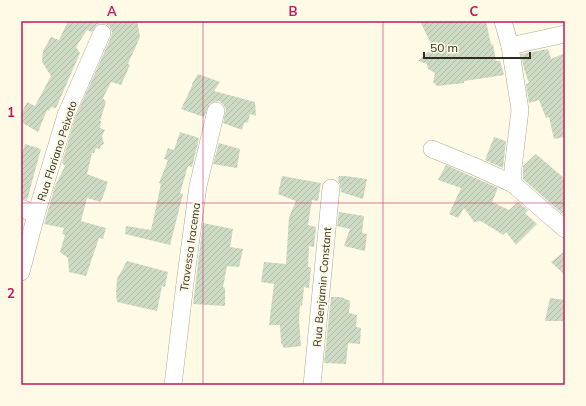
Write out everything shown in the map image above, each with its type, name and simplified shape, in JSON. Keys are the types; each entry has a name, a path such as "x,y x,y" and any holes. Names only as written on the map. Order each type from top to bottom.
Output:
{"street":[{"path":"503,21 510,46 520,110 513,168 513,184"},
{"name":"Rua Floriano Peixoto","path":"21,272 29,211 66,115 102,33"},
{"path":"510,46 565,34"},
{"name":"Travessa Iracema","path":"173,385 198,186 216,111"},
{"path":"432,149 513,184 565,229"},
{"name":"Rua Benjamin Constant","path":"312,385 331,188"}],"building":[{"path":"68,21 137,21 140,37 128,64 130,65 121,85 111,82 103,98 106,102 100,121 100,128 105,130 102,136 104,144 100,146 100,149 96,148 94,153 92,153 87,174 108,182 101,202 87,198 81,221 106,228 103,239 99,238 86,276 69,272 68,258 60,252 65,235 62,234 64,228 44,224 55,186 65,166 62,163 75,118 111,37 112,32 110,27 101,23 96,25 92,32 87,30 76,47 80,53 56,108 51,107 49,111 47,110 38,132 21,122 21,114 27,102 35,106 51,76 42,62 43,51 51,37 59,40"},
{"path":"420,21 486,21 491,45 493,44 496,61 500,61 504,75 464,81 464,83 437,86 433,82 435,73 428,69 427,64 418,61 433,48"},
{"path":"548,49 551,59 565,53 565,137 554,139 549,117 546,118 539,100 529,103 526,84 529,83 521,54"},
{"path":"198,74 220,82 214,91 255,102 256,116 250,114 248,122 244,123 242,130 223,123 226,109 219,101 209,104 204,117 181,109"},
{"path":"180,132 199,138 192,167 188,166 180,193 183,194 170,245 125,234 126,226 151,230 161,184 159,183 168,160 164,159 168,148 174,150"},
{"path":"494,137 506,141 503,168 485,160"},
{"path":"219,143 240,149 237,168 213,164"},
{"path":"25,144 41,149 27,200 21,198 21,156"},
{"path":"536,154 565,179 565,216 523,179 523,166"},
{"path":"446,165 498,188 492,202 509,210 518,202 528,210 525,213 537,224 516,245 506,232 503,235 481,221 474,222 464,208 458,218 449,214 461,188 438,180"},
{"path":"282,176 321,183 318,201 312,200 308,225 316,227 314,247 309,246 308,267 311,267 309,288 304,287 302,306 300,305 299,320 301,346 284,348 281,343 280,325 269,325 274,284 261,282 264,262 286,264 289,217 296,201 278,194"},
{"path":"339,176 367,179 363,199 341,192 338,181"},
{"path":"339,212 364,216 362,233 367,234 365,251 344,246 350,229 337,226"},
{"path":"203,223 233,229 230,247 243,249 239,267 227,266 223,287 225,288 225,306 193,304"},
{"path":"565,251 565,275 551,262"},
{"path":"127,261 168,272 165,287 162,286 157,311 117,302 117,279"},
{"path":"331,297 341,297 350,301 349,313 357,315 356,327 361,328 360,344 348,343 346,364 324,363"},
{"path":"550,298 565,300 565,321 545,321"}]}
